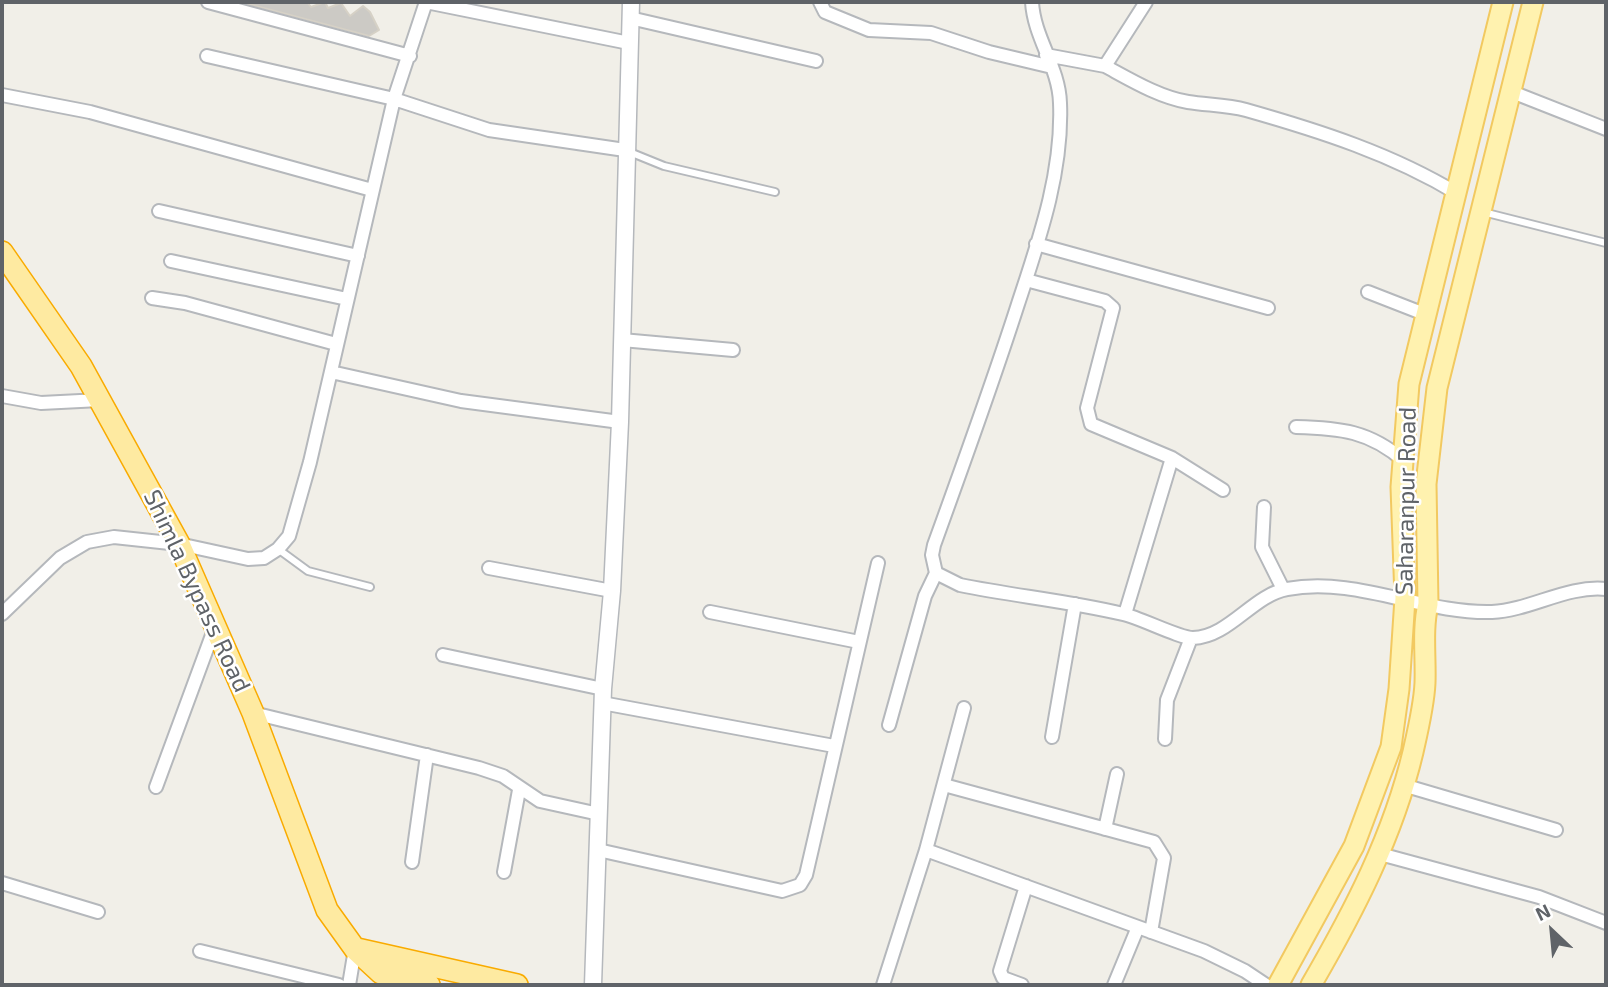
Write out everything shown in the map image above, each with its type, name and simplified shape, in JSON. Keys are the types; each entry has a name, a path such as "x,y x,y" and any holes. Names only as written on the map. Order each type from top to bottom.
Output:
{"highway":[{"name":"Shimla Bypass Road","path":"2,252 81,366 179,544 253,713 327,910 355,949 381,973 429,985"},
{"path":"355,949 516,985"}],"main road":[{"name":"Saharanpur Road","path":"1278,985 1354,846 1391,747 1399,690 1405,598 1404,461 1409,384 1458,194 1501,2"},
{"name":"Saharanpur Road","path":"1314,985 1353,913 1380,854 1413,752 1425,687 1425,618 1428,604 1426,484 1437,388 1533,2"}],"street":[{"path":"208,2 410,56"},
{"path":"2,614 60,558 87,542 114,537 179,544 248,559 264,558 278,549 289,536 331,372 394,99 426,2 629,43"},
{"path":"820,2 825,12 869,30 931,33 989,52 1105,66 1156,92 1186,102 1243,110 1383,154 1458,194"},
{"path":"889,725 925,596 936,573 932,555 934,545 1026,280 1050,196 1058,145 1060,101 1049,61 1036,31 1032,2"},
{"path":"1105,66 1146,2"},
{"path":"593,985 602,696 612,591 620,422 630,10 816,61"},
{"path":"207,56 350,92 394,99 489,130 625,150"},
{"path":"1512,92 1606,129"},
{"path":"2,95 127,122 372,190"},
{"path":"159,211 358,256"},
{"path":"1036,244 1268,309"},
{"path":"171,261 347,299"},
{"path":"1026,280 1110,303 1114,315 1087,408 1091,424 1172,458 1223,490"},
{"path":"1368,292 1427,315"},
{"path":"152,298 185,303 336,344"},
{"path":"622,340 733,350"},
{"path":"331,372 461,401 620,422"},
{"path":"2,396 41,403 100,400"},
{"path":"1296,427 1343,431 1375,438 1404,461"},
{"path":"1125,614 1172,458"},
{"path":"1264,507 1262,547 1283,589"},
{"path":"598,850 782,891 795,889 806,875 878,563"},
{"path":"489,568 612,591"},
{"path":"936,573 960,584 1125,614 1191,638 1213,633 1283,589 1367,590 1464,612 1494,612 1524,608 1586,589 1606,589"},
{"path":"1052,737 1075,604"},
{"path":"710,612 859,642"},
{"path":"156,787 215,627"},
{"path":"1165,739 1167,700 1191,638"},
{"path":"443,655 602,696 834,746"},
{"path":"883,985 926,850 964,708"},
{"path":"253,713 503,776 519,790 540,801 599,814"},
{"path":"412,862 427,755"},
{"path":"1105,829 1117,774"},
{"path":"943,785 1150,840 1163,851 1164,862 1151,932"},
{"path":"1403,785 1556,830"},
{"path":"504,872 519,790"},
{"path":"926,850 1228,962 1266,985"},
{"path":"1380,854 1539,897 1606,923"},
{"path":"2,883 98,912"},
{"path":"1023,985 1003,978 1000,971 1026,886"},
{"path":"1114,985 1138,927"},
{"path":"349,985 355,949"},
{"path":"200,951 339,985"}],"lane":[{"path":"625,150 664,166 775,192"},
{"path":"1482,212 1606,243"},
{"path":"278,549 307,571 370,587"}],"building":[{"path":"241,2 307,2 311,7 325,2 328,8 341,3 350,16 363,6 370,12 379,30 369,36"}]}
